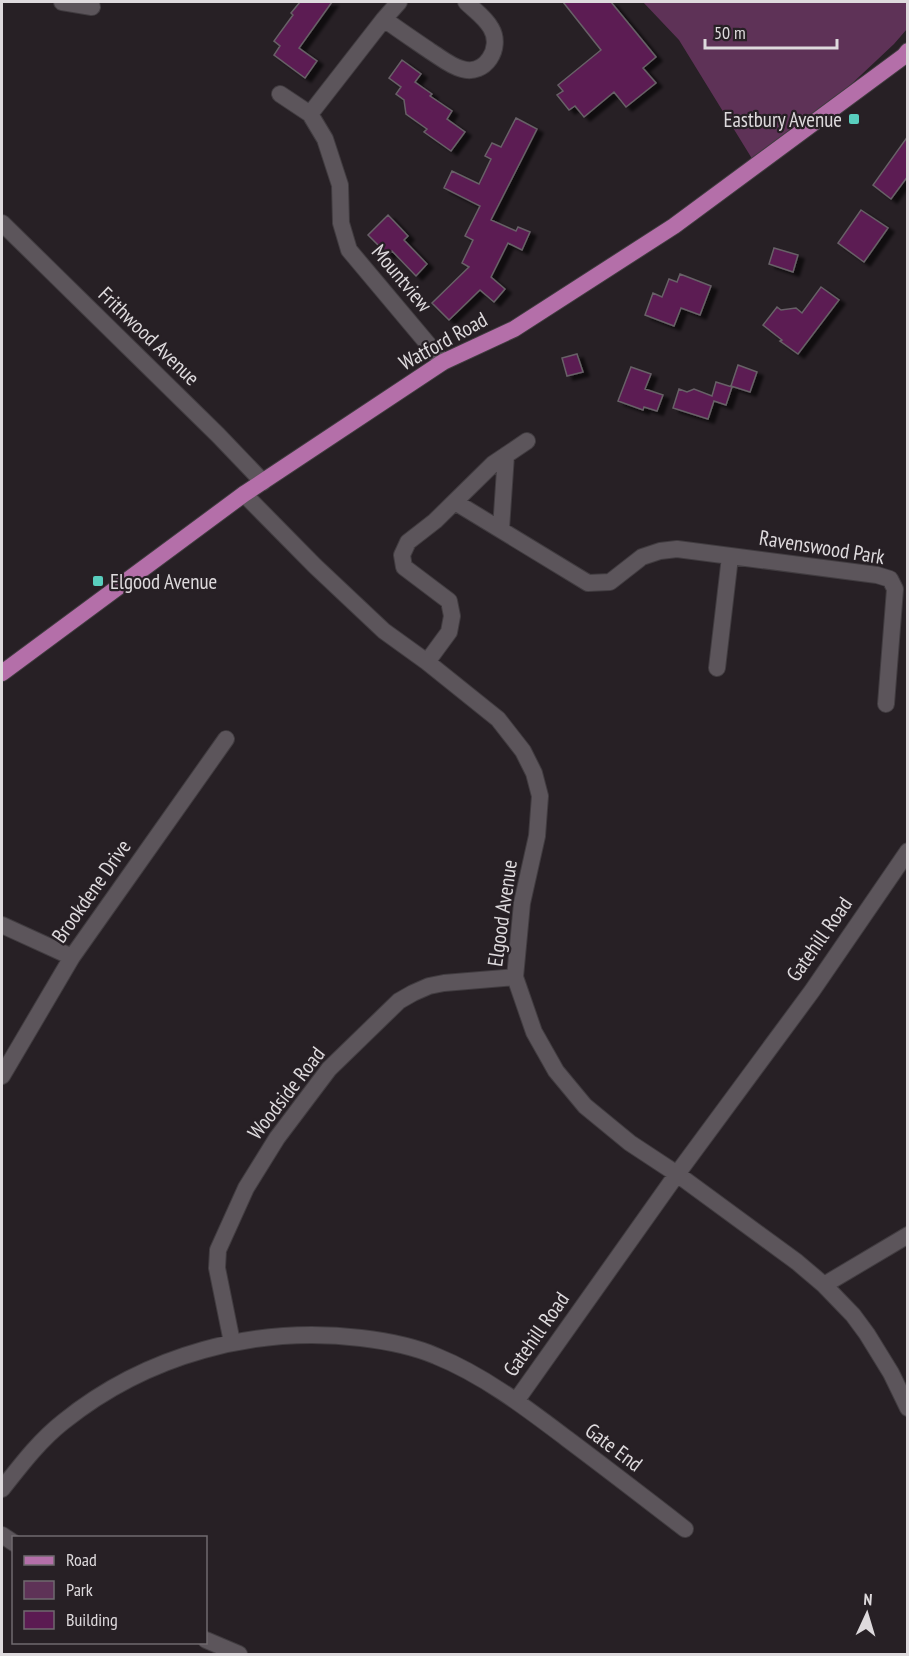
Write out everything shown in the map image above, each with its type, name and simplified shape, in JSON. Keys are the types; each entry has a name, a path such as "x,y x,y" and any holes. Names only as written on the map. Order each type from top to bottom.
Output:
{"main road":[{"name":"Watford Road","path":"3,670 244,494 443,362 514,328 674,226 906,55"}],"street":[{"path":"63,2 92,7"},
{"path":"310,114 399,2"},
{"path":"384,19 453,66 467,70 475,69 488,61 495,50 496,41 492,28 466,2"},
{"name":"Mountview","path":"280,94 310,114 325,139 340,185 341,223 349,250 443,362"},
{"name":"Frithwood Avenue","path":"2,223 263,482"},
{"path":"427,662 449,632 452,616 448,601 404,567 402,555 408,542 435,521 493,464 526,441"},
{"path":"501,529 506,455"},
{"name":"Elgood Avenue","path":"244,494 315,566 384,631 498,719 523,751 534,773 540,796 537,836 522,903 515,978 534,1032 556,1071 585,1106 630,1143 677,1174 797,1262 824,1285 853,1315 867,1334 891,1373 908,1408"},
{"name":"Ravenswood Park","path":"455,502 588,583 610,582 642,557 660,551 677,549 877,575 890,579 895,589 886,704"},
{"name":"Ravenswood Park","path":"717,668 730,556"},
{"name":"Brookdene Drive","path":"2,1076 72,957 226,739"},
{"name":"Gatehill Road","path":"2,1489 40,1442 88,1404 132,1378 169,1361 232,1342 277,1336 317,1335 377,1340 435,1355 476,1376 516,1401 677,1174 812,991 908,851"},
{"path":"2,925 72,957"},
{"name":"Woodside Road","path":"232,1342 217,1268 218,1250 246,1188 277,1137 329,1069 399,1001 413,993 444,983 515,978"},
{"path":"824,1285 908,1235"},
{"name":"Gate End","path":"516,1401 685,1529"},
{"path":"207,1640 239,1654"}],"green space":[{"path":"643,2 907,2 907,29 811,122 753,164 751,157 679,40"}],"building":[{"path":"300,2 332,2 299,48 317,61 305,78 274,55 280,46 274,41"},
{"path":"563,2 611,2 656,57 643,68 656,83 626,107 614,92 584,117 575,106 569,110 557,95 563,91 558,85 601,50"},
{"path":"402,60 421,74 415,82 452,111 447,119 465,132 451,151 424,132 427,129 406,114 404,100 396,94 401,87 389,78"},
{"path":"516,118 537,129 491,220 516,231 518,227 530,232 522,250 508,243 491,277 505,289 494,302 480,290 449,320 432,303 469,267 462,263 473,240 465,236 480,206 444,188 452,171 479,184 491,159 485,156 492,143 501,147"},
{"path":"908,136 908,176 891,199 873,185"},
{"path":"861,210 888,228 864,262 838,243"},
{"path":"388,215 408,236 404,240 427,264 416,276 392,251 388,255 368,235"},
{"path":"774,248 798,255 793,272 769,264"},
{"path":"680,274 711,286 700,315 681,308 674,326 645,315 653,293 662,297 669,279 677,282"},
{"path":"821,287 839,300 798,354 763,325 777,307 781,310 796,308 802,313"},
{"path":"577,354 583,372 567,376 562,358"},
{"path":"738,365 757,372 750,392 731,386"},
{"path":"631,367 651,374 645,389 663,395 657,411 644,407 643,410 618,401"},
{"path":"716,382 732,387 726,405 714,401 708,419 673,408 679,389 687,392 694,389 712,396"}],"place":[{"name":"Eastbury Avenue","path":"854,119"},
{"name":"Elgood Avenue","path":"98,581"}]}
